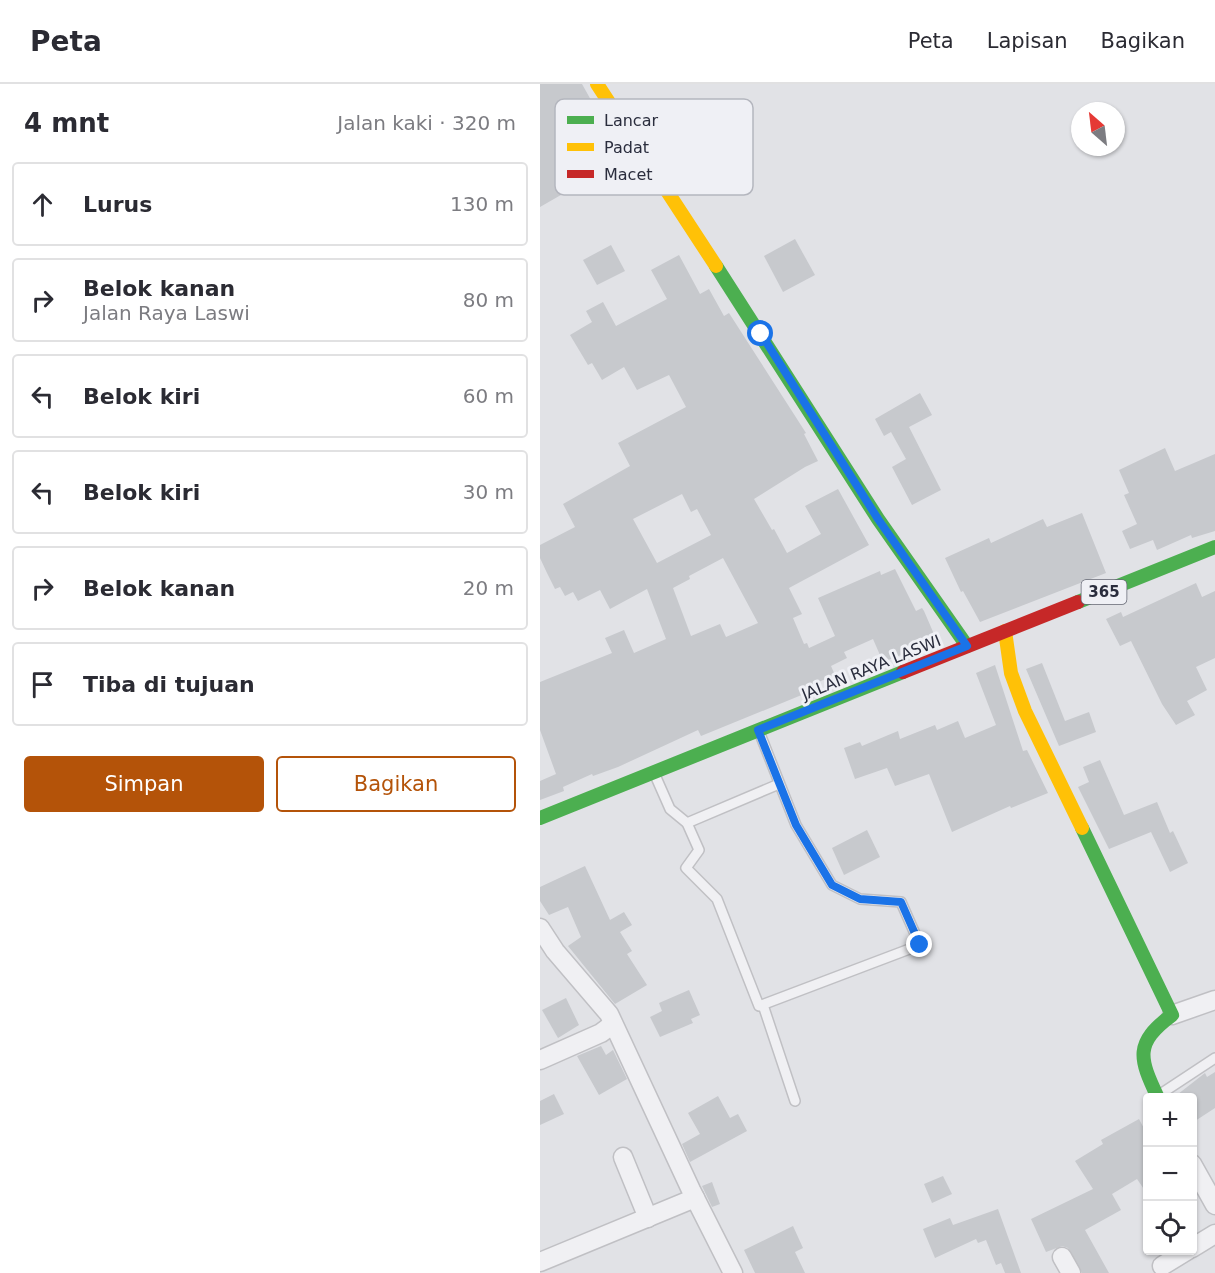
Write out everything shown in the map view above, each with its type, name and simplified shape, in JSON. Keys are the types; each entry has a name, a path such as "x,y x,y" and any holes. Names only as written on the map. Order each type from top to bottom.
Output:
{"street":[{"path":"597,84 607,99"},
{"path":"670,195 878,519 969,645"},
{"name":"JALAN RAYA LASWI","path":"540,818 1215,547"},
{"path":"998,633 1025,711 1172,1015"},
{"path":"540,928 555,951 597,998 613,1024 733,1273"},
{"path":"1155,1093 1144,1071 1143,1045 1148,1033 1172,1015 1215,1000"},
{"path":"540,1060 600,1033 613,1024"},
{"path":"623,1157 648,1218"},
{"path":"1197,1173 1215,1205"},
{"path":"540,1262 695,1198"},
{"path":"1197,1245 1215,1234"},
{"path":"1162,1266 1181,1255"},
{"path":"1062,1257 1071,1273"}],"lane":[{"path":"654,773 670,809 687,823 699,850 686,868 717,899 759,1006 920,945 901,902 860,899 832,885 796,825 758,730"},
{"path":"687,823 779,784"},
{"path":"763,1005 795,1101"},
{"path":"1163,1093 1215,1058"}],"building":[{"path":"540,84 582,84 590,99 555,99 555,195 561,195 540,207"},
{"path":"795,239 815,275 783,292 764,256"},
{"path":"611,245 625,271 597,285 583,260"},
{"path":"679,255 700,294 709,289 724,316 729,313 806,433 804,434 818,461 754,499 787,553 821,534 805,506 838,489 869,545 789,588 802,614 793,618 804,644 807,643 809,648 835,636 818,598 880,571 881,575 895,569 916,611 922,608 924,611 937,641 883,662 873,639 844,652 847,658 831,666 835,675 802,689 804,694 701,736 698,730 618,767 593,776 592,774 563,787 564,791 540,800 540,781 556,774 540,730 540,682 612,653 605,638 624,630 634,653 666,639 647,589 610,609 600,590 578,601 573,592 565,596 560,587 555,589 540,558 540,545 575,527 563,504 630,466 618,443 686,407 669,375 637,390 624,367 602,380 592,363 588,365 570,335 592,322 586,311 603,302 616,326 667,299 651,270","holes":["682,494 691,512 697,509 711,535 657,563 633,519","723,558 758,623 726,637 720,624 691,636 673,588 690,579 689,576"]},
{"path":"920,393 932,415 909,427 941,490 912,505 892,467 906,459 891,432 884,436 875,419"},
{"path":"1165,448 1175,471 1215,454 1215,531 1192,538 1191,535 1157,550 1153,540 1130,549 1122,531 1137,524 1124,495 1129,493 1119,470"},
{"path":"1082,513 1106,573 980,622 963,591 961,592 945,558 989,538 991,543 1043,519 1047,527"},
{"path":"1196,583 1202,597 1215,591 1215,658 1196,667 1207,690 1187,701 1195,715 1176,725 1162,704 1131,641 1120,646 1106,619 1121,612 1123,617"},
{"path":"1042,663 1065,721 1089,712 1096,732 1059,746 1026,669"},
{"path":"995,665 1023,751 1027,750 1048,793 1011,808 1010,806 952,832 929,774 895,786 887,768 855,779 844,748 860,742 862,746 898,731 900,739 935,725 937,730 958,721 965,738 996,725 976,673"},
{"path":"1100,760 1124,815 1157,802 1170,833 1173,831 1188,863 1170,872 1151,832 1109,849 1078,787 1089,782 1083,767"},
{"path":"867,830 880,857 844,875 832,848"},
{"path":"585,866 610,920 624,912 632,925 620,932 632,951 627,954 647,985 615,1004 568,946 581,937 568,907 549,915 540,901 540,887"},
{"path":"689,990 700,1015 691,1019 693,1023 660,1037 650,1017 662,1011 659,1003"},
{"path":"566,998 579,1025 558,1038 542,1010"},
{"path":"601,1046 606,1055 613,1050 627,1079 599,1095 577,1056"},
{"path":"1215,1072 1215,1108 1197,1120 1197,1093 1179,1093 1205,1073 1207,1077"},
{"path":"554,1094 564,1114 540,1125 540,1101"},
{"path":"718,1096 730,1118 738,1114 747,1131 690,1162 682,1144 700,1134 688,1113"},
{"path":"1139,1119 1143,1127 1143,1188 1137,1179 1112,1194 1121,1210 1085,1230 1109,1273 1082,1273 1068,1248 1062,1246 1046,1252 1031,1219 1093,1189 1075,1161 1103,1144 1101,1140"},
{"path":"943,1176 952,1194 932,1203 924,1184"},
{"path":"712,1182 720,1204 712,1207 702,1186"},
{"path":"998,1209 1021,1273 1005,1273 1001,1263 996,1265 986,1240 978,1243 976,1239 935,1258 923,1229 950,1218 953,1225"},
{"path":"793,1226 803,1248 795,1252 805,1273 755,1273 744,1250"}],"traffic: fast":[{"path":"716,266 878,519 967,646"},
{"path":"1078,602 1215,547"},
{"path":"540,818 903,672"},
{"path":"1082,828 1172,1015 1151,1034 1144,1052 1144,1062 1156,1093"}],"traffic: slow":[{"path":"597,84 607,99"},
{"path":"670,195 716,266"},
{"path":"1005,631 1011,673 1025,711 1082,828"}],"traffic: jam":[{"path":"903,672 1078,602"}],"route":[{"path":"761,334 878,519 967,646 758,730 796,825 832,885 860,899 901,902 920,945"}]}
